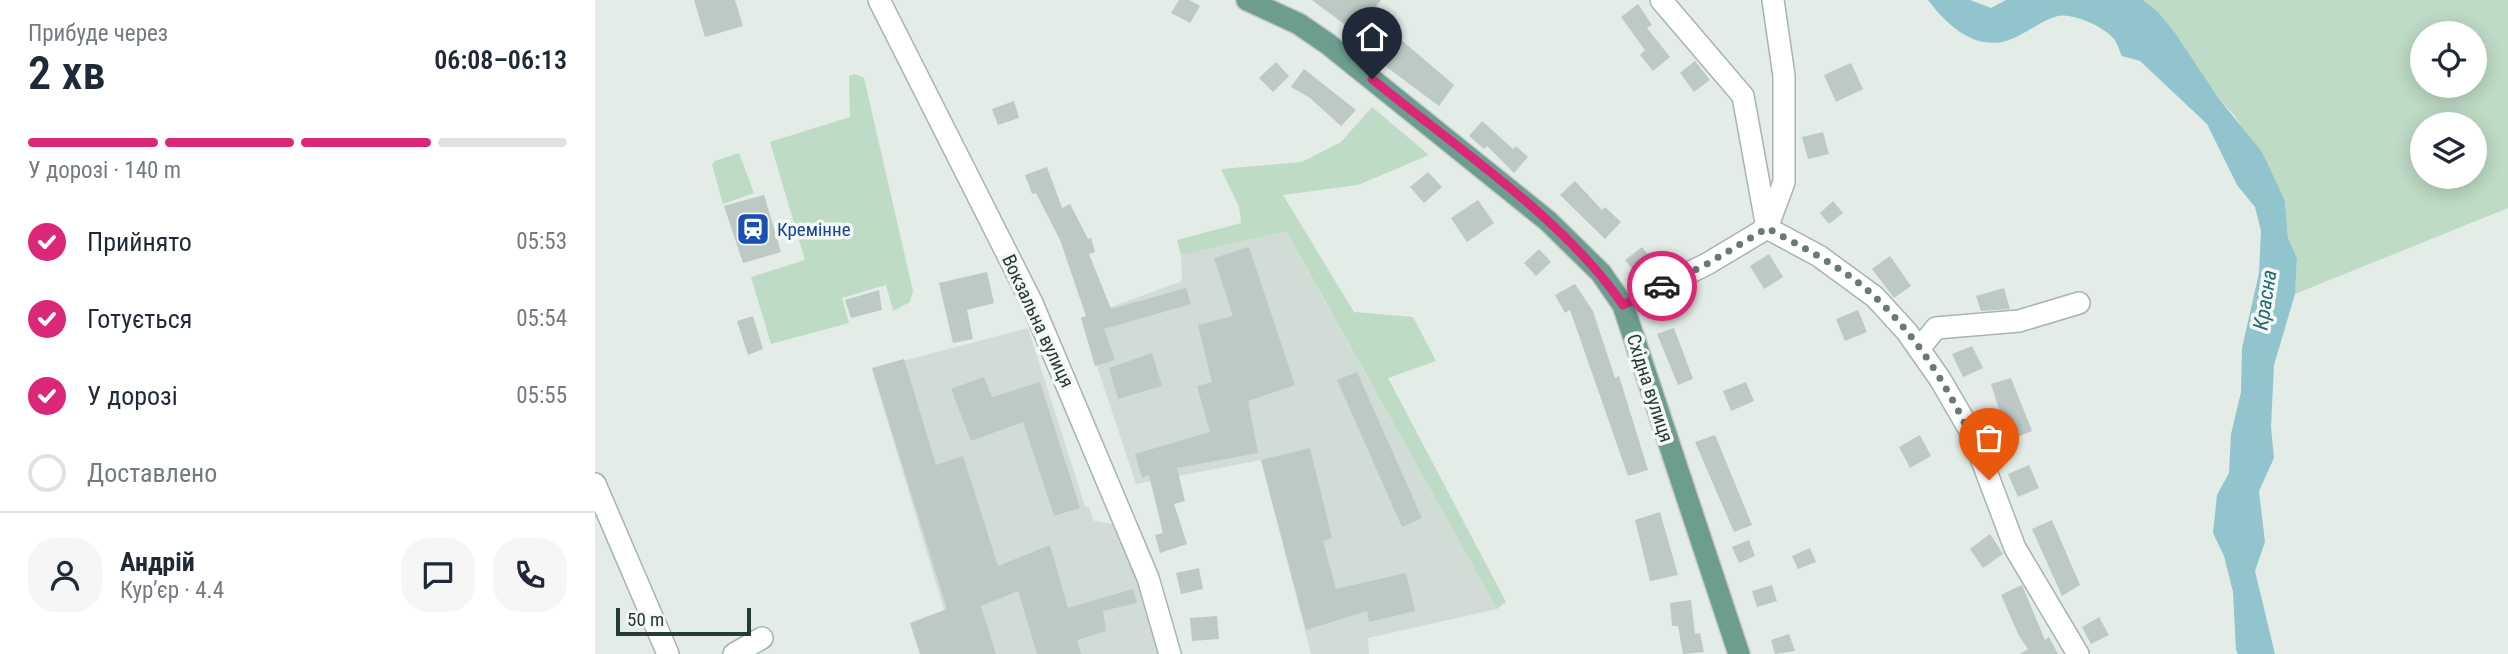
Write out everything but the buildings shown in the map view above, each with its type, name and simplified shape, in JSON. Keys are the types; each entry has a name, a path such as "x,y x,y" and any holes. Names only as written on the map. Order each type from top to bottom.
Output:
{"main road":[{"name":"Східна вулиця","path":"1248,0 1299,24 1328,44 1548,221 1601,273 1623,305 1739,654"}],"street":[{"name":"Вокзальна вулиця","path":"879,0 1032,303 1148,578 1170,654"},
{"path":"1661,0 1743,96 1767,228"},
{"path":"1623,305 1707,264 1767,228 1784,182 1784,76 1773,0"},
{"path":"1767,228 1819,256 1875,297 1919,349 1940,379 1972,435 2015,548 2078,654"},
{"path":"1919,349 1936,328 2019,321 2079,303"},
{"path":"595,485 668,654"},
{"path":"734,654 762,638"}],"shaded area":[{"path":"1285,230 1497,609 1368,638 1369,654 1311,654 1261,460 1136,484 1081,318 1182,281 1181,255"},
{"path":"1028,328 1085,506 1089,507 1094,521 1113,524 1144,593 1159,654 920,654 944,610 872,369"}],"green space":[{"path":"2142,0 2508,0 2508,208 2295,294 2297,258 2288,238 2285,201 2235,116 2219,99 2158,12"},
{"path":"855,74 864,78 913,291 910,302 893,311 886,285 842,298 849,323 771,344 751,277 805,260 770,142 850,117 849,76"},
{"path":"1372,107 1429,155 1358,185 1283,195 1354,312 1413,317 1436,361 1388,378 1506,602 1497,609 1286,231 1181,255 1177,240 1241,223 1239,207 1221,169 1302,162 1341,142"},
{"path":"739,153 754,193 723,204 712,165 715,161"}],"water":[{"name":"Красна","path":"1928,0 1970,0 1991,8 2006,0 2143,0 2158,12 2175,33 2219,99 2262,152 2285,201 2288,238 2297,258 2295,294 2274,365 2271,427 2274,458 2259,491 2265,542 2255,571 2275,654 2238,654 2233,592 2224,556 2213,533 2217,495 2229,473 2231,434 2241,392 2242,348 2259,273 2261,231 2255,207 2237,185 2207,124 2140,61 2122,56 2114,39 2101,29 2079,18 2058,16 2009,40 1985,42 1963,34 1943,18"}],"way so far":[{"path":"1662,286 1740,246 1767,228 1819,256 1875,297 1907,332 1940,379 1972,435 1989,480"}],"place":[{"name":"Кремінне","path":"753,229"}],"route":[{"path":"1372,79 1548,221 1601,273 1623,305 1662,286"}]}
